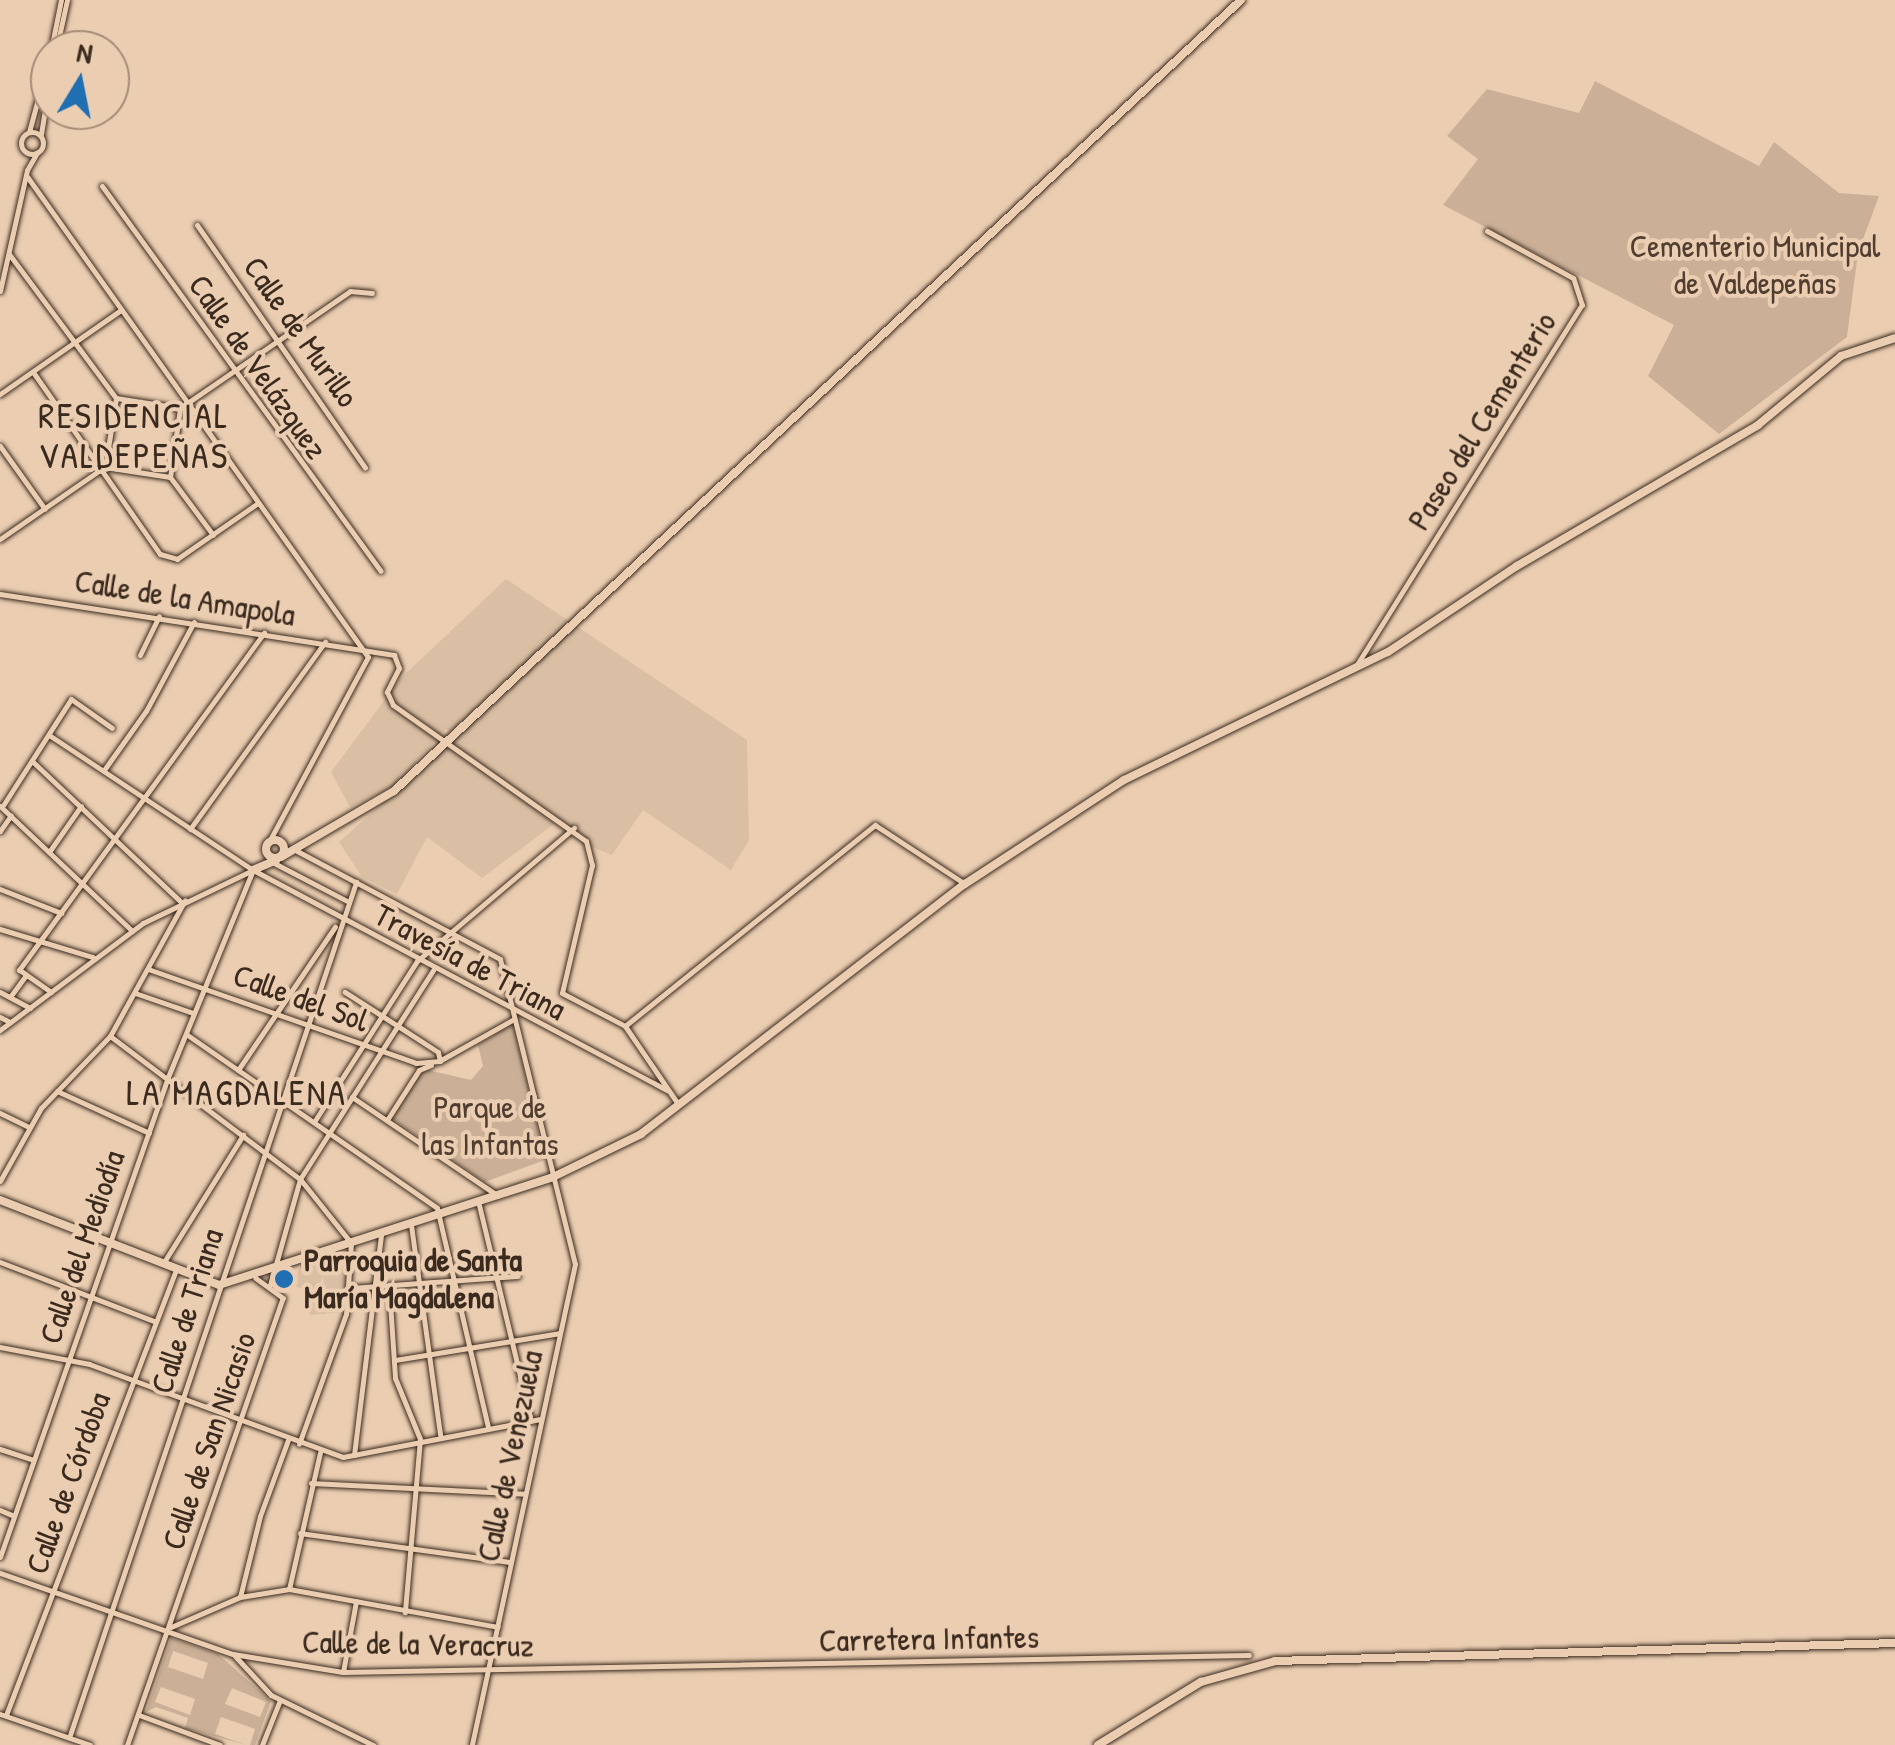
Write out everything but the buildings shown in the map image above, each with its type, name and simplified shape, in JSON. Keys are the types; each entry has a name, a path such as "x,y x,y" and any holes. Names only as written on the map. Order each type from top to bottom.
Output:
{"main road":[{"path":"253,870 299,849 394,791 1241,0"},
{"path":"0,1200 110,1239 220,1285 255,1278 501,1198 553,1177 641,1134 740,1063 965,884 1124,780 1354,668 1758,425 1841,356 1895,338"},
{"path":"273,843 299,849"},
{"path":"273,843 268,856 277,859"},
{"path":"273,843 277,859"},
{"name":"Calle del Mediodía","path":"253,870 273,843"},
{"path":"1098,1745 1201,1682 1275,1661 1895,1643"}],"street":[{"path":"57,30 64,0"},
{"path":"30,125 22,149 26,172 120,310 362,649 398,659 388,700 447,740 492,779 574,828 592,850 592,865 562,994 626,1026 680,1106"},
{"path":"0,291 26,172 37,153 42,130"},
{"path":"28,132 41,137"},
{"path":"22,149 37,153"},
{"name":"Calle de Velázquez","path":"102,186 234,374 382,571"},
{"name":"Calle de Murillo","path":"197,225 365,468"},
{"name":"Paseo del Cementerio","path":"1354,668 1582,305 1573,278 1487,231"},
{"path":"9,254 116,398 180,408 190,406 350,292 372,293"},
{"path":"0,394 120,310"},
{"path":"32,372 160,554 177,559 258,503"},
{"path":"103,468 116,398"},
{"path":"180,408 170,477 213,535"},
{"path":"0,446 45,508"},
{"path":"0,540 103,468 170,477"},
{"name":"Calle de la Amapola","path":"0,594 362,649"},
{"path":"140,655 159,616"},
{"path":"104,770 146,711 194,622"},
{"path":"51,992 19,970 264,633"},
{"path":"190,829 325,642"},
{"name":"Calle del Mediodía","path":"273,843 277,824 368,657 362,649"},
{"path":"112,728 71,699 1,807 132,931"},
{"name":"Travesía de Triana","path":"48,735 253,870 515,1015 667,1090"},
{"path":"32,761 183,901"},
{"path":"49,852 81,806"},
{"path":"0,831 11,816"},
{"path":"626,1026 875,825 965,884"},
{"path":"314,1122 417,961 574,828"},
{"name":"Calle de Venezuela","path":"299,849 500,959 575,1264 472,1745"},
{"path":"277,859 346,900"},
{"path":"0,1030 132,931 183,901 253,870"},
{"name":"Calle del Mediodía","path":"0,1557 168,1078 253,870"},
{"name":"Calle de Triana","path":"70,1735 346,900 356,882"},
{"path":"0,889 61,913"},
{"path":"0,1181 28,1127 110,1036 183,901"},
{"path":"238,1070 340,919"},
{"path":"0,928 95,958"},
{"name":"Calle del Sol","path":"148,969 416,1063 440,1061"},
{"path":"255,1278 270,1288 300,1179 434,970"},
{"path":"10,997 26,975"},
{"path":"0,992 30,1008"},
{"path":"344,992 438,1052 440,1061"},
{"path":"135,993 194,1014"},
{"path":"388,1120 419,1070 515,1015"},
{"path":"0,1017 10,1022"},
{"path":"186,1034 431,1204 439,1217 488,1428"},
{"path":"110,1036 300,1179 351,1244 350,1288 299,1444"},
{"path":"57,1091 149,1133"},
{"path":"352,1096 501,1198"},
{"path":"0,1112 28,1127"},
{"path":"164,1262 243,1135"},
{"path":"480,1205 531,1421"},
{"path":"411,1225 440,1436"},
{"path":"354,1455 381,1235"},
{"path":"0,1262 154,1321"},
{"name":"Calle de Córdoba","path":"3,1714 54,1590 130,1378 176,1268"},
{"path":"350,1288 518,1276"},
{"path":"390,1287 394,1360 420,1439 405,1612"},
{"name":"Calle de San Nicasio","path":"169,1630 283,1298 270,1288"},
{"path":"394,1360 559,1332"},
{"path":"0,1346 130,1378 320,1452 354,1455 420,1439 540,1419"},
{"path":"240,1597 260,1516 288,1440"},
{"path":"0,1449 34,1460"},
{"path":"290,1588 320,1452"},
{"path":"311,1483 525,1494"},
{"path":"0,1510 14,1516"},
{"path":"300,1533 510,1562"},
{"name":"Calle de la Veracruz","path":"0,1573 233,1654 343,1672 610,1667"},
{"path":"175,1618 240,1597 290,1588 498,1627"},
{"path":"343,1672 356,1600"},
{"path":"130,1744 169,1630"},
{"path":"233,1654 280,1700 374,1745"},
{"name":"Carretera Infantes","path":"610,1667 1249,1655"},
{"path":"262,1745 280,1700"},
{"path":"3,1714 90,1745"},
{"path":"139,1715 203,1742 220,1745"}],"shaded area":[{"path":"506,579 747,740 749,840 731,870 643,810 612,855 587,845 558,821 482,878 427,837 397,894 362,877 339,842 457,736 446,729 393,787 350,807 331,772 401,678"},
{"path":"326,1254 345,1254 345,1312 310,1315 307,1290 293,1286 301,1262"}],"green space":[{"name":"Cementerio Municipal de Valdepeñas","path":"1595,81 1759,166 1774,142 1839,193 1879,196 1858,253 1847,337 1719,434 1648,376 1674,325 1443,205 1478,159 1447,136 1487,89 1579,113"},
{"name":"Parque de las Infantas","path":"513,1023 545,1160 485,1182 391,1118 423,1069 471,1080 483,1066 478,1045"},
{"path":"171,1638 218,1654 271,1701 255,1745 250,1745 255,1729 221,1717 215,1734 246,1745 185,1728 188,1718 156,1707 146,1712","holes":["173,1651 208,1663 203,1679 168,1667","161,1687 195,1699 190,1715 155,1702","232,1688 266,1702 260,1717 225,1704"]}],"place":[{"name":"Parroquia de Santa María Magdalena","path":"284,1279"}],"district":[{"name":"RESIDENCIAL VALDEPEÑAS","path":"134,436"},
{"name":"LA MAGDALENA","path":"237,1093"}]}
